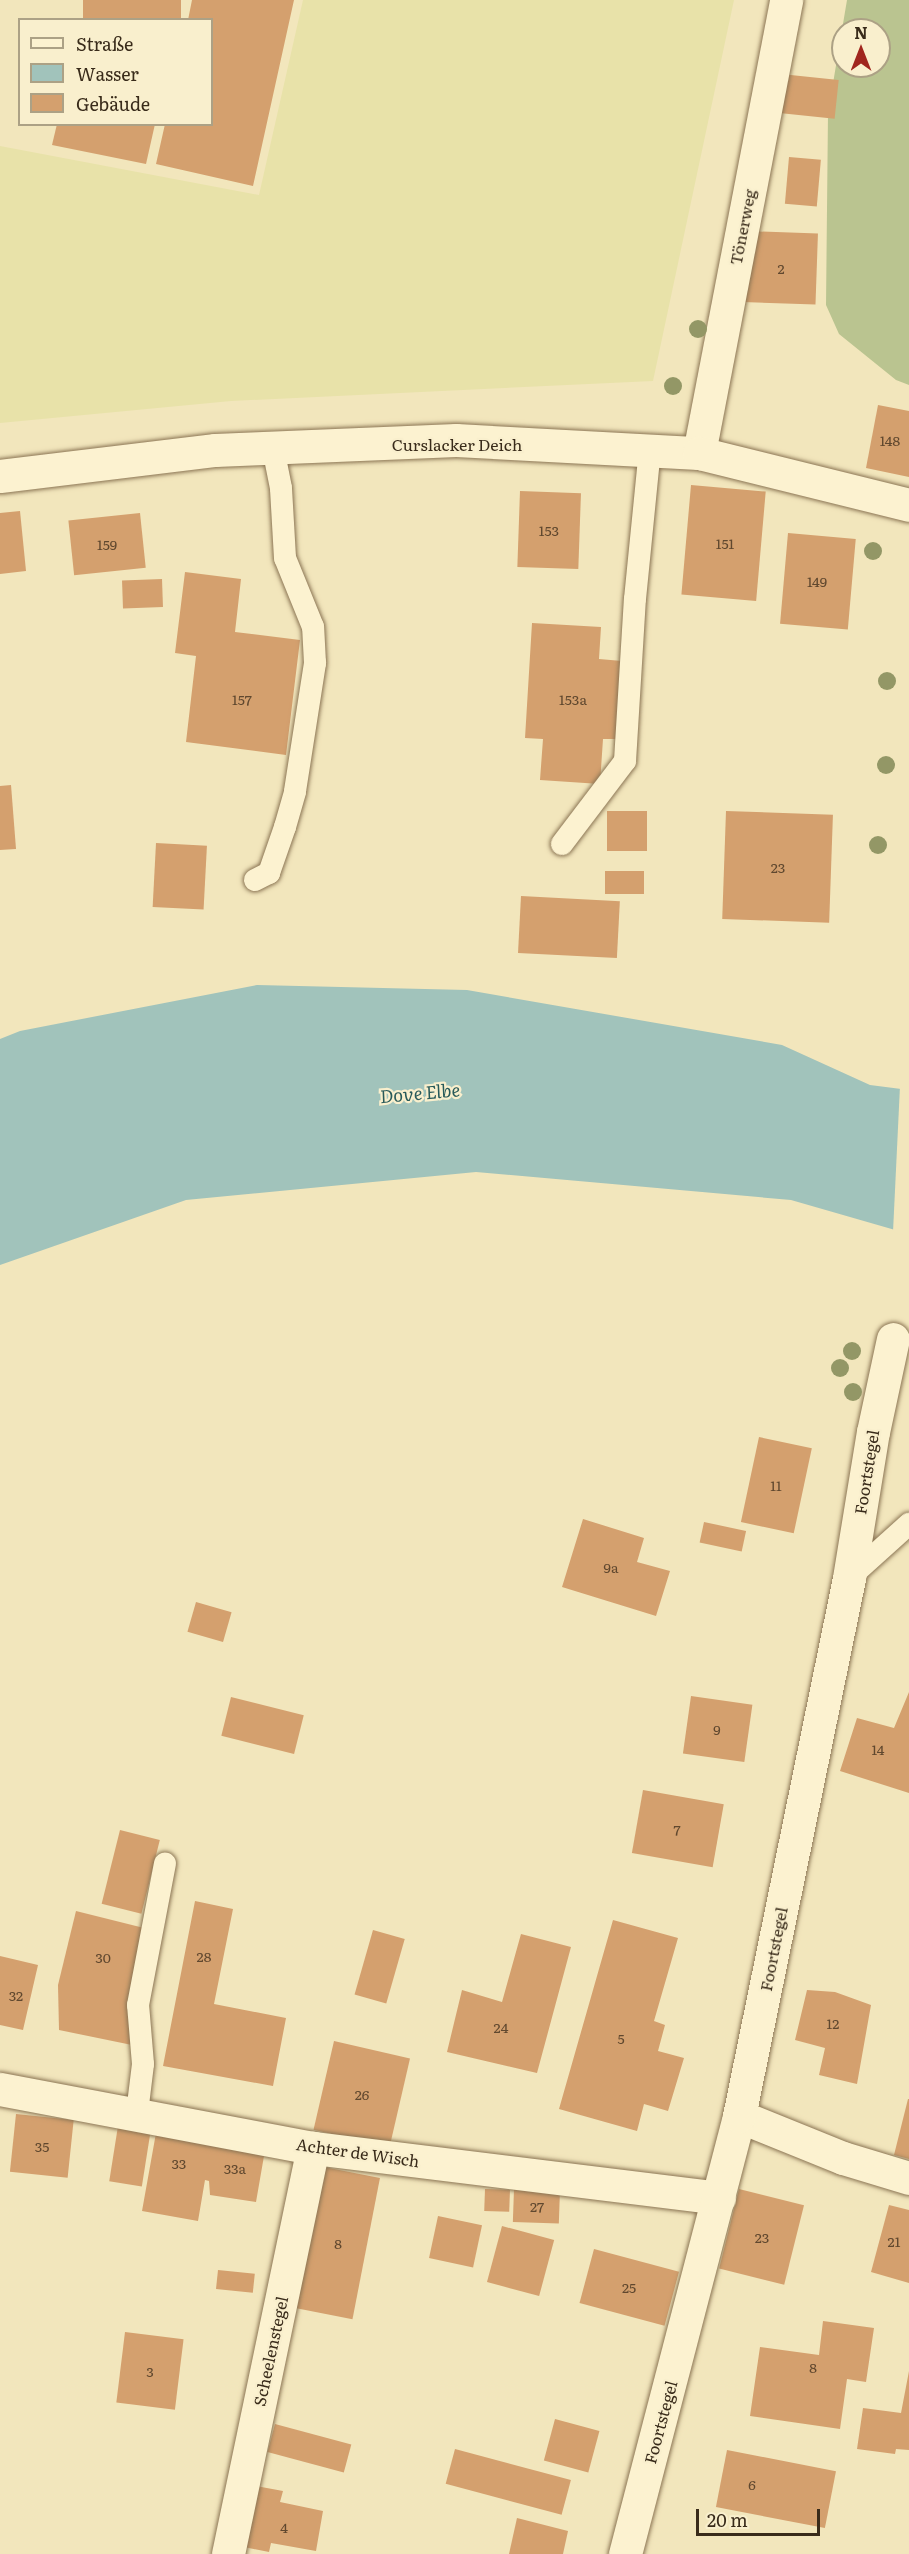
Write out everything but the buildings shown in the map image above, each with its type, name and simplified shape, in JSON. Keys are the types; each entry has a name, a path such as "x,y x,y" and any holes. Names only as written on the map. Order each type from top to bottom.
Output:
{"street":[{"name":"Tönerweg","path":"699,453 786,0"},
{"name":"Curslacker Deich","path":"0,476 215,450 456,440 699,453 909,505"},
{"name":"Foortstegel","path":"625,2554 739,2116 849,1578 873,1432 893,1339"},
{"name":"Achter de Wisch","path":"0,2089 313,2148 719,2198"},
{"path":"739,2116 843,2158 909,2178"},
{"name":"Scheelenstegel","path":"228,2554 313,2148"}],"lane":[{"path":"255,880 269,873 295,791 315,663 313,627 285,558 281,488 273,448"},
{"path":"562,844 625,761 635,599 650,450"},
{"path":"849,1578 909,1524"},
{"path":"137,2113 143,2064 138,2006 165,1864"}],"shaded area":[{"path":"303,0 734,0 653,381 231,401 0,423 0,146 259,195"}],"green space":[{"path":"847,0 909,0 909,385 896,380 839,334 826,305 828,113 834,78 891,78 891,18 844,18"}],"water":[{"name":"Dove Elbe","path":"257,985 467,990 782,1045 870,1085 909,1090 909,1234 791,1200 476,1172 186,1200 0,1265 0,1039 20,1031"}],"pier":[{"path":"900,1086 909,1087 909,1237 893,1232"}]}
